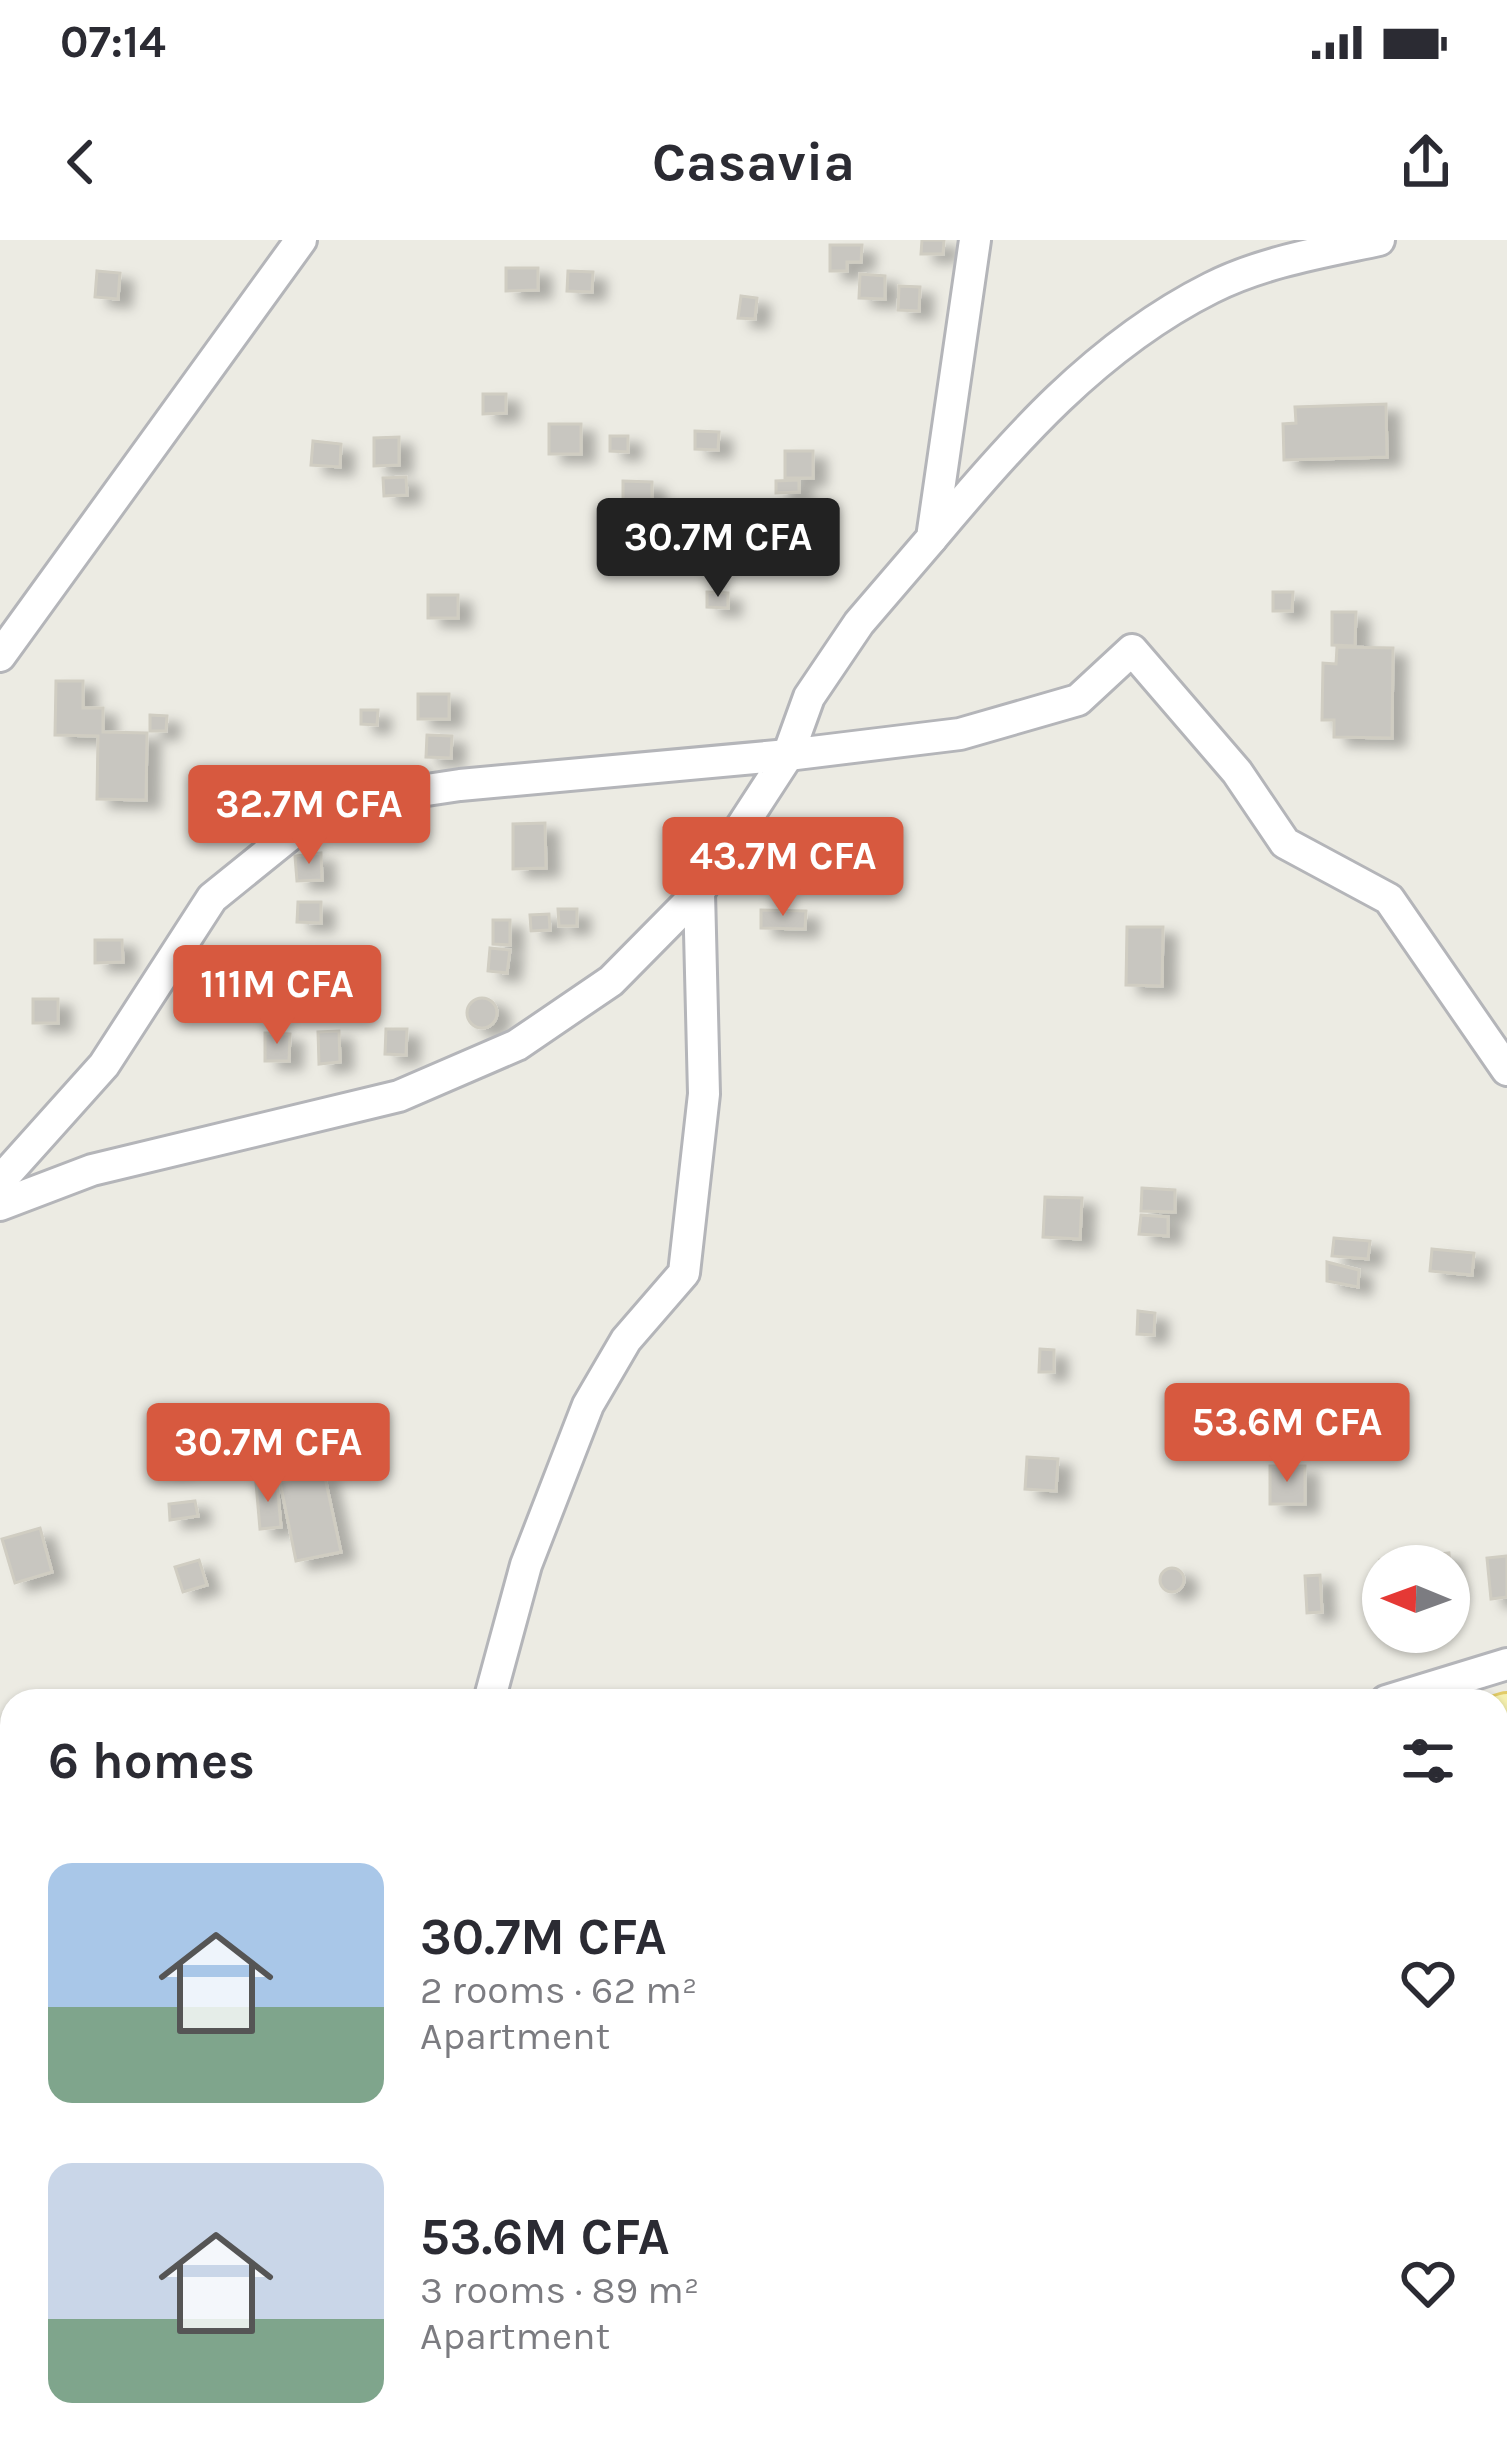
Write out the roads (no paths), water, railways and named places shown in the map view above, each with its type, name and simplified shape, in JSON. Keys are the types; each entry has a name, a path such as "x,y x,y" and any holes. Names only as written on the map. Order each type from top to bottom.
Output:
{"street":[{"path":"0,656 301,240"},
{"path":"932,538 975,240"},
{"path":"0,1205 92,1169 399,1096 518,1045 611,981 699,892 788,755 809,698 860,623 1009,446 1138,331 1214,286 1304,256 1379,240"},
{"path":"0,1181 104,1065 212,898 327,805 460,785 960,734 1078,700 1132,650 1237,772 1285,843 1389,899 1507,1070"},
{"path":"492,1689 526,1565 588,1405 626,1340 684,1273 704,1094 699,892"},
{"path":"1425,1689 1507,1664"}]}
